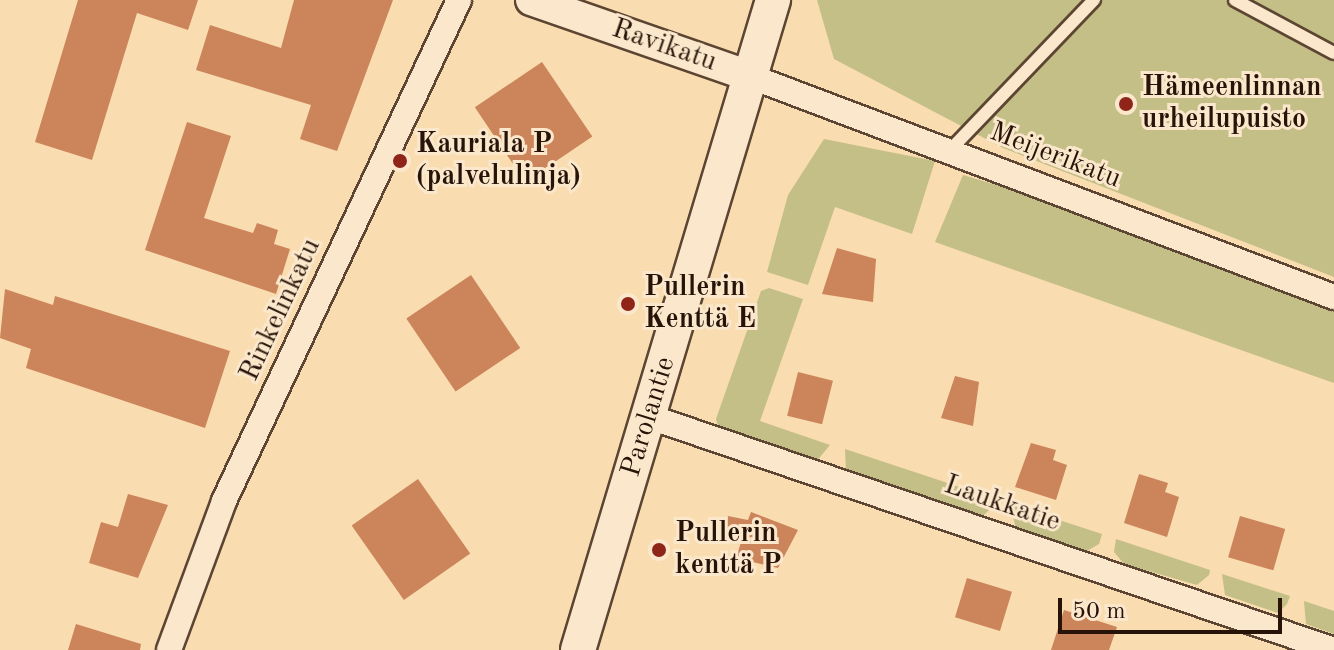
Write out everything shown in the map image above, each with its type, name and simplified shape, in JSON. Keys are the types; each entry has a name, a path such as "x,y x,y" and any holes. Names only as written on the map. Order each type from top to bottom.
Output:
{"main road":[{"name":"Parolantie","path":"578,650 773,0"}],"street":[{"name":"Rinkelinkatu","path":"169,650 224,501 459,0"},
{"name":"Ravikatu","path":"531,0 752,77"},
{"name":"Meijerikatu","path":"752,77 952,148 1334,297"},
{"name":"Laukkatie","path":"650,417 1334,650"}],"lane":[{"path":"952,148 1094,0"},
{"path":"1235,0 1334,53"}],"shaded area":[{"name":"Hämeenlinnan urheilupuisto","path":"817,0 1334,0 1334,277 1003,148 834,59"},
{"path":"824,139 935,161 912,234 835,207 808,285 767,272 788,195"},
{"path":"963,175 1066,206 1334,312 1334,383 935,242"},
{"path":"769,288 803,299 760,421 830,445 815,463 720,433 716,419 761,291"},
{"path":"845,449 999,500 982,517 846,473"},
{"path":"1010,504 1102,534 1099,544 1087,551 1016,529"},
{"path":"1116,539 1210,570 1209,575 1197,585 1124,564 1114,552"},
{"path":"1222,574 1290,596 1287,604 1278,613 1225,595"},
{"path":"1304,601 1334,611 1334,634 1306,624"}],"building":[{"path":"78,0 198,0 188,30 137,13 92,160 35,142"},
{"path":"294,0 393,0 337,151 300,139 311,105 196,70 210,25 281,48"},
{"path":"542,62 592,137 525,182 475,107"},
{"path":"187,122 231,136 204,218 253,233 257,223 278,230 274,244 290,249 276,294 145,250"},
{"path":"837,248 876,259 873,302 822,294"},
{"path":"471,275 520,348 456,392 406,319"},
{"path":"5,289 53,305 55,296 230,351 205,428 26,368 31,349 0,338"},
{"path":"798,372 833,381 822,424 787,416"},
{"path":"955,376 979,382 973,426 941,418"},
{"path":"1031,443 1056,450 1053,460 1067,465 1056,500 1015,487"},
{"path":"1139,474 1168,483 1165,492 1179,497 1167,537 1124,523"},
{"path":"418,479 470,554 404,600 352,525"},
{"path":"128,494 168,505 138,578 89,563 101,522 118,527"},
{"path":"751,512 798,530 778,568 736,558 742,539 724,534 728,516 748,520"},
{"path":"1240,516 1285,529 1273,570 1228,557"},
{"path":"967,578 1012,592 1000,631 955,617"},
{"path":"1064,610 1117,627 1109,650 1051,650"},
{"path":"76,624 141,644 140,650 68,650"}],"place":[{"name":"Hämeenlinnan urheilupuisto","path":"1126,104"},
{"name":"Kauriala P (palvelulinja)","path":"400,161"},
{"name":"Pullerin Kenttä E","path":"628,304"},
{"name":"Pullerin kenttä P","path":"659,550"}]}
